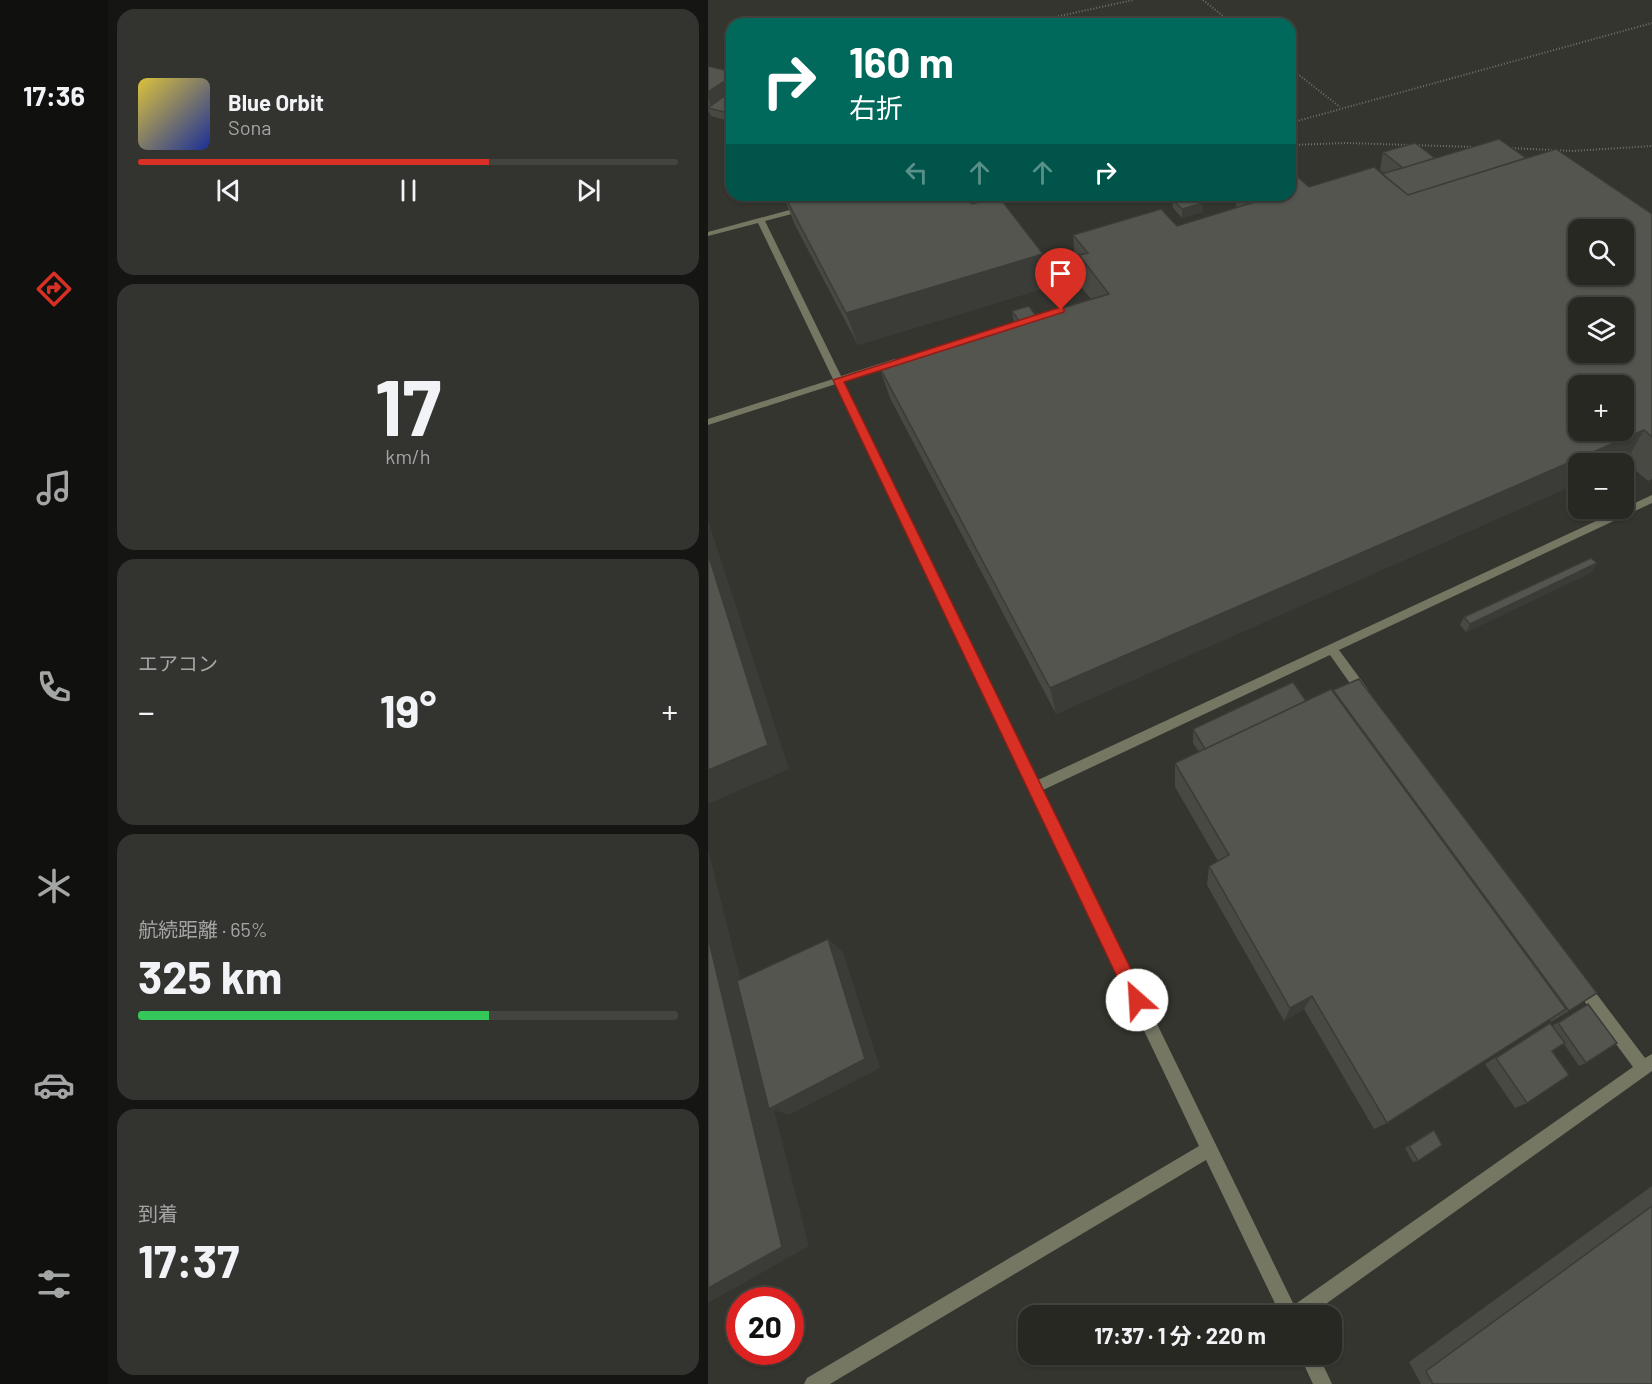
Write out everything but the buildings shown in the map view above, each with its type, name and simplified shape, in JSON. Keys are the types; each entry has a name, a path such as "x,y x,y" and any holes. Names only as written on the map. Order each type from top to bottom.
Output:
{"lane":[{"path":"708,234 813,206"},
{"path":"761,220 1286,1305"},
{"path":"708,422 905,359"},
{"path":"1035,787 1652,499"},
{"path":"1332,649 1374,706"},
{"path":"1307,1305 1647,1065 1572,973"},
{"path":"813,1384 1209,1149"},
{"path":"1314,1365 1323,1384"}],"path":[{"path":"1050,18 1133,0"},
{"path":"1203,0 1226,18"},
{"path":"1296,121 1652,23"},
{"path":"1296,73 1341,108"},
{"path":"1296,145 1346,142 1482,147"},
{"path":"1504,148 1573,151 1652,146"}],"route":[{"path":"1061,310 838,380 1137,1000"}]}
